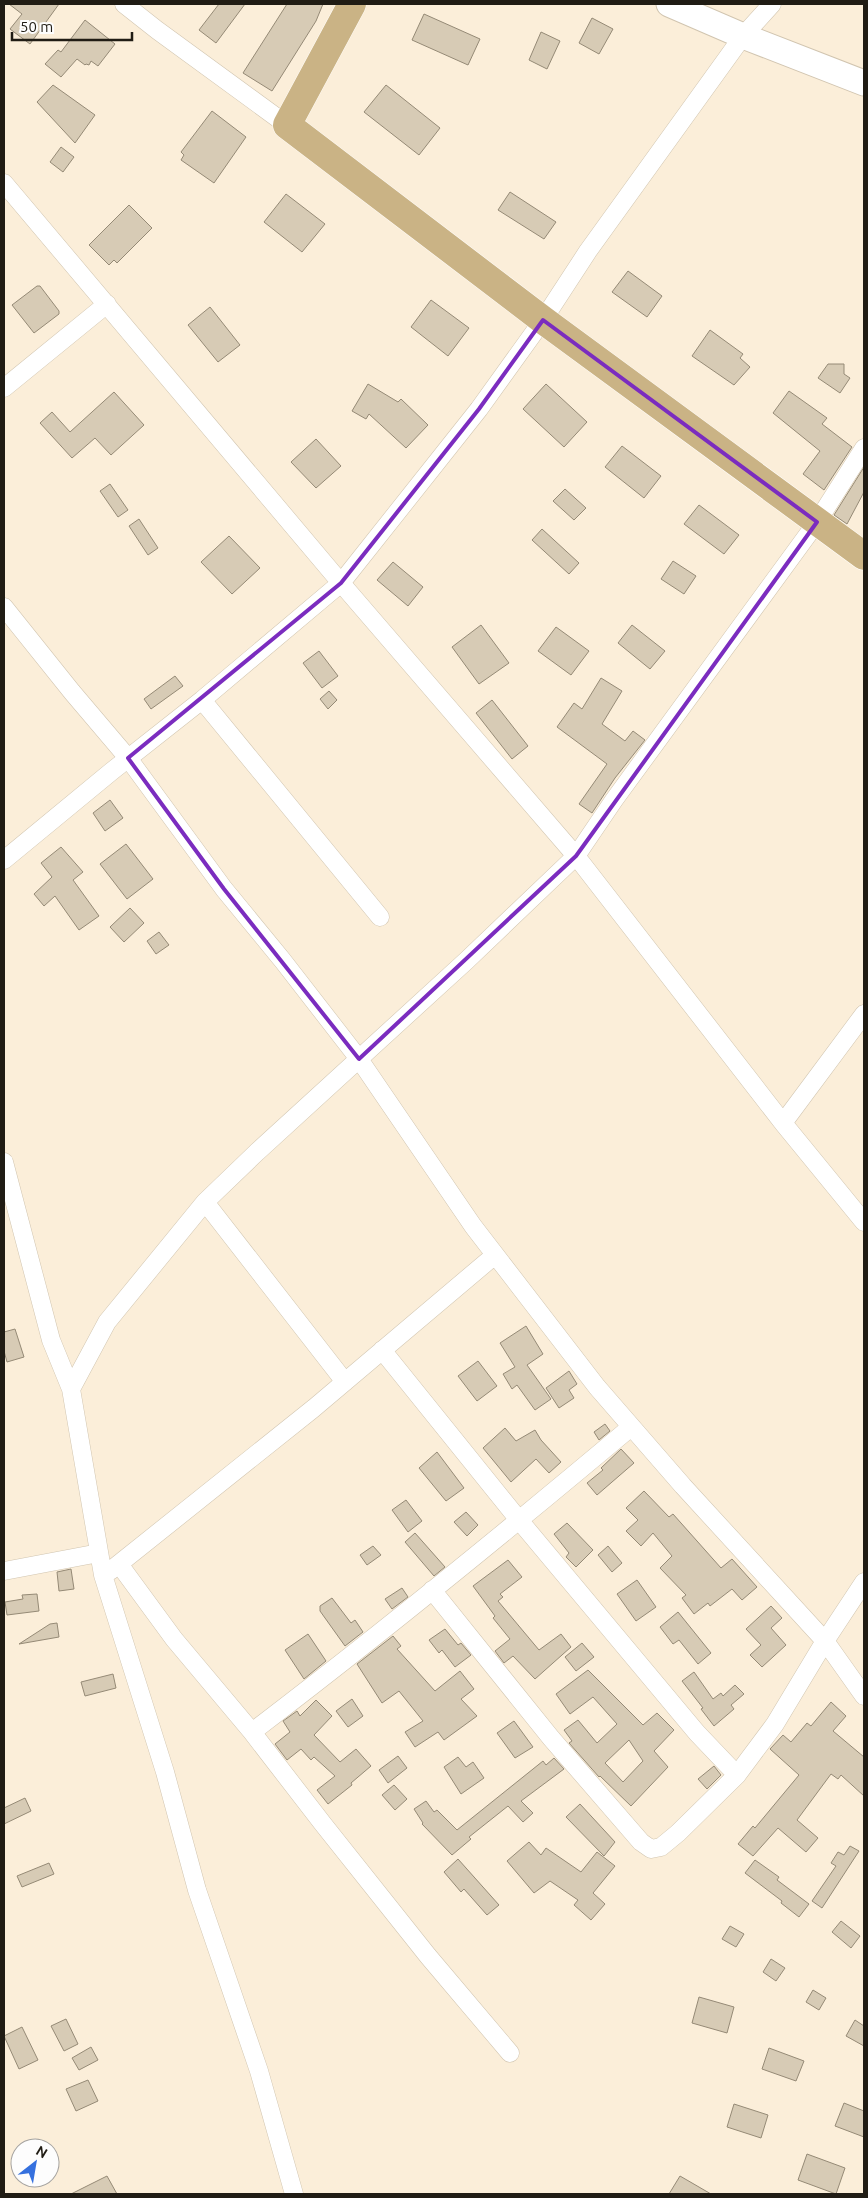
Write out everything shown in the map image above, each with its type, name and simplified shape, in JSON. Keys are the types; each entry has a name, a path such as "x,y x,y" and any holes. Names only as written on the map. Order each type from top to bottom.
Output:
{"main road":[{"path":"352,4 287,125 543,320 864,556"}],"street":[{"path":"124,4 287,125"},
{"path":"669,4 743,36 864,83"},
{"path":"4,860 202,700 341,583 479,409 543,320 588,251 743,36 772,4"},
{"path":"4,183 341,583 576,856 783,1123 864,1222"},
{"path":"4,388 107,304"},
{"path":"70,1389 107,1322 205,1202 256,1152 466,960 576,856 620,792 817,522 864,448"},
{"path":"4,607 128,758 224,889 359,1058 473,1226 597,1387 824,1641 864,1696"},
{"path":"202,700 380,917"},
{"path":"783,1123 864,1014"},
{"path":"4,1162 51,1340 70,1389 103,1575 165,1772 197,1890 259,2070 294,2194"},
{"path":"205,1202 345,1382"},
{"path":"103,1575 345,1382 495,1255"},
{"path":"382,1350 519,1520 697,1734 737,1775"},
{"path":"252,1732 336,1668 631,1427"},
{"path":"4,1571 99,1553"},
{"path":"119,1564 174,1639 252,1732 422,1948 510,2053"},
{"path":"432,1590 551,1738 641,1842 651,1849 661,1848 737,1775 775,1724 824,1641 862,1590"}],"highlighted area":[{"path":"543,320 817,522 576,856 359,1059 224,889 128,758 341,583 479,409"}],"building":[{"path":"9,4 59,4 30,44 10,29 22,14"},
{"path":"219,4 245,4 216,43 199,30"},
{"path":"287,4 323,4 316,21 272,91 243,73"},
{"path":"424,14 480,39 468,65 412,40"},
{"path":"592,18 613,29 599,54 579,43"},
{"path":"85,20 115,44 98,66 91,61 89,65 85,65 77,59 61,77 45,64 58,50 61,52"},
{"path":"541,32 560,41 547,69 529,60"},
{"path":"53,85 95,115 75,143 37,102"},
{"path":"386,85 440,128 419,155 364,112"},
{"path":"212,111 246,137 214,183 181,160 184,155 181,152"},
{"path":"61,147 74,157 63,172 50,162"},
{"path":"510,192 556,222 544,239 498,210"},
{"path":"286,194 325,224 302,252 264,222"},
{"path":"129,205 152,228 117,263 114,260 109,265 89,245"},
{"path":"628,271 662,296 647,317 612,292"},
{"path":"37,286 40,286 59,311 59,314 34,333 12,305"},
{"path":"431,300 469,328 448,356 411,327"},
{"path":"210,307 240,345 218,362 188,325"},
{"path":"710,330 743,354 740,358 750,367 734,385 692,356"},
{"path":"828,364 844,364 844,374 850,378 840,393 818,378"},
{"path":"368,384 398,402 401,399 428,425 406,448 369,414 366,419 352,411"},
{"path":"546,384 587,422 564,447 523,409"},
{"path":"789,391 827,418 822,424 852,447 824,490 803,474 820,451 773,413"},
{"path":"114,392 144,425 111,455 95,438 72,458 40,423 52,412 70,432"},
{"path":"316,439 341,466 316,488 291,462"},
{"path":"622,446 661,476 644,498 605,467"},
{"path":"864,467 864,492 847,524 834,515"},
{"path":"110,484 128,510 118,517 100,491"},
{"path":"565,489 586,508 574,520 553,501"},
{"path":"699,505 739,535 724,554 684,524"},
{"path":"139,519 158,548 148,555 129,526"},
{"path":"542,529 579,563 569,574 532,540"},
{"path":"229,536 260,568 232,594 201,562"},
{"path":"673,561 696,576 684,594 661,579"},
{"path":"393,562 423,587 408,606 377,580"},
{"path":"481,625 509,663 479,684 452,647"},
{"path":"632,625 665,651 650,669 618,643"},
{"path":"556,627 589,651 571,675 538,651"},
{"path":"319,651 338,676 322,688 303,663"},
{"path":"175,676 183,686 151,709 144,699"},
{"path":"601,678 622,691 602,724 625,741 633,731 645,740 615,778 592,813 579,804 607,764 557,727 574,703 582,709"},
{"path":"329,691 337,700 328,709 320,699"},
{"path":"492,700 528,746 512,759 476,713"},
{"path":"110,800 123,818 105,831 93,813"},
{"path":"126,844 153,879 127,899 100,864"},
{"path":"61,847 83,872 73,880 99,916 79,930 55,896 44,906 34,894 52,877 41,863"},
{"path":"130,908 144,923 124,942 110,927"},
{"path":"159,932 169,945 156,954 147,941"},
{"path":"526,1326 543,1354 527,1365 551,1399 535,1410 517,1385 512,1389 503,1374 515,1367 500,1343"},
{"path":"15,1329 24,1357 7,1362 4,1351 4,1332"},
{"path":"478,1361 497,1386 477,1401 458,1376"},
{"path":"569,1371 577,1384 569,1390 574,1398 559,1408 546,1388"},
{"path":"605,1424 610,1431 599,1440 594,1432"},
{"path":"505,1428 516,1441 535,1430 541,1440 561,1462 549,1473 536,1459 511,1482 483,1448"},
{"path":"621,1449 634,1463 597,1495 587,1483 603,1470 601,1468"},
{"path":"437,1452 464,1488 446,1501 419,1468"},
{"path":"644,1491 669,1517 673,1514 721,1568 732,1559 757,1587 742,1600 732,1589 710,1606 708,1603 694,1614 682,1598 686,1595 660,1568 672,1556 653,1533 641,1546 626,1531 638,1520 626,1508"},
{"path":"406,1500 422,1521 408,1532 392,1510"},
{"path":"466,1512 478,1525 467,1536 454,1522"},
{"path":"567,1523 593,1550 576,1567 566,1557 569,1553 554,1534"},
{"path":"415,1533 445,1567 434,1576 405,1542"},
{"path":"373,1546 381,1555 367,1565 360,1555"},
{"path":"608,1546 622,1563 612,1572 598,1555"},
{"path":"508,1560 522,1577 500,1594 503,1597 498,1601 539,1650 561,1634 571,1647 535,1679 513,1656 504,1663 495,1651 510,1639 493,1618 495,1616 473,1586"},
{"path":"71,1569 74,1589 59,1591 57,1572"},
{"path":"637,1580 656,1607 636,1621 617,1594"},
{"path":"402,1588 408,1597 392,1609 385,1599"},
{"path":"37,1594 39,1611 7,1615 5,1602 23,1599 22,1595"},
{"path":"332,1598 351,1623 355,1620 363,1632 345,1646 320,1611 320,1606"},
{"path":"771,1606 782,1618 771,1628 786,1645 762,1667 750,1655 761,1645 746,1629"},
{"path":"678,1612 711,1653 698,1664 679,1640 673,1644 660,1627"},
{"path":"57,1623 59,1637 19,1644 50,1624"},
{"path":"445,1629 458,1645 461,1643 471,1655 455,1667 442,1650 439,1653 429,1640"},
{"path":"308,1634 326,1661 304,1679 285,1650"},
{"path":"393,1636 401,1646 397,1649 435,1691 460,1671 474,1689 461,1699 477,1716 444,1740 438,1732 415,1747 405,1732 423,1721 399,1691 382,1703 357,1664"},
{"path":"582,1643 594,1657 576,1671 565,1657"},
{"path":"588,1670 643,1725 657,1713 674,1730 654,1751 668,1767 631,1806 599,1777 569,1743 572,1741 564,1730 578,1720 597,1743 617,1724 593,1697 570,1714 556,1694","holes":["629,1740 643,1761 623,1782 605,1763"]},
{"path":"694,1672 713,1699 721,1693 723,1696 735,1685 744,1694 731,1705 734,1709 714,1726 682,1681"},
{"path":"113,1674 116,1688 85,1696 81,1682"},
{"path":"352,1699 363,1716 348,1727 336,1711"},
{"path":"316,1700 332,1716 314,1735 340,1762 356,1749 371,1766 351,1783 352,1785 328,1804 317,1790 335,1776 314,1757 311,1760 301,1749 287,1760 275,1744 290,1732 283,1721 297,1711 300,1716"},
{"path":"831,1702 846,1716 833,1731 864,1757 864,1796 841,1775 838,1779 831,1774 797,1820 818,1838 806,1852 778,1828 753,1856 738,1844 753,1826 755,1828 799,1775 770,1749 783,1735 791,1742 807,1723 811,1726"},
{"path":"514,1721 533,1747 515,1758 497,1733"},
{"path":"398,1756 407,1768 388,1783 379,1770"},
{"path":"458,1757 466,1767 473,1762 484,1778 461,1794 444,1767"},
{"path":"554,1758 564,1769 521,1801 533,1813 523,1822 508,1806 469,1837 471,1839 452,1855 422,1824 414,1809 426,1801 434,1812 437,1810 457,1830 543,1761 546,1765"},
{"path":"714,1766 721,1775 707,1789 698,1779"},
{"path":"394,1785 407,1799 395,1810 382,1795"},
{"path":"25,1798 31,1811 4,1824 4,1808"},
{"path":"580,1804 615,1842 604,1856 566,1817"},
{"path":"529,1842 541,1855 546,1848 581,1872 597,1852 615,1866 593,1893 605,1904 591,1920 574,1905 578,1900 550,1881 534,1893 507,1861"},
{"path":"850,1846 859,1851 822,1908 812,1901 836,1866 831,1863 838,1852 844,1855"},
{"path":"458,1859 499,1905 487,1915 464,1889 461,1892 444,1872"},
{"path":"755,1860 779,1877 777,1880 809,1904 799,1917 781,1903 782,1901 745,1873"},
{"path":"49,1863 54,1874 22,1887 17,1876"},
{"path":"841,1921 860,1936 851,1948 832,1932"},
{"path":"730,1926 744,1934 736,1947 722,1939"},
{"path":"771,1959 785,1968 776,1981 763,1972"},
{"path":"813,1990 826,1998 819,2010 806,2002"},
{"path":"699,1997 734,2007 727,2033 692,2023"},
{"path":"66,2019 78,2044 64,2051 51,2026"},
{"path":"855,2020 864,2026 864,2046 846,2036"},
{"path":"22,2027 38,2060 19,2069 4,2036"},
{"path":"91,2047 98,2060 79,2070 72,2058"},
{"path":"769,2048 804,2061 796,2081 762,2069"},
{"path":"88,2080 98,2101 76,2111 66,2089"},
{"path":"844,2103 864,2111 864,2137 835,2126"},
{"path":"734,2104 768,2115 761,2138 727,2127"},
{"path":"807,2154 845,2168 836,2194 798,2180"},
{"path":"107,2176 117,2194 71,2194"},
{"path":"680,2176 711,2194 669,2194"}]}
